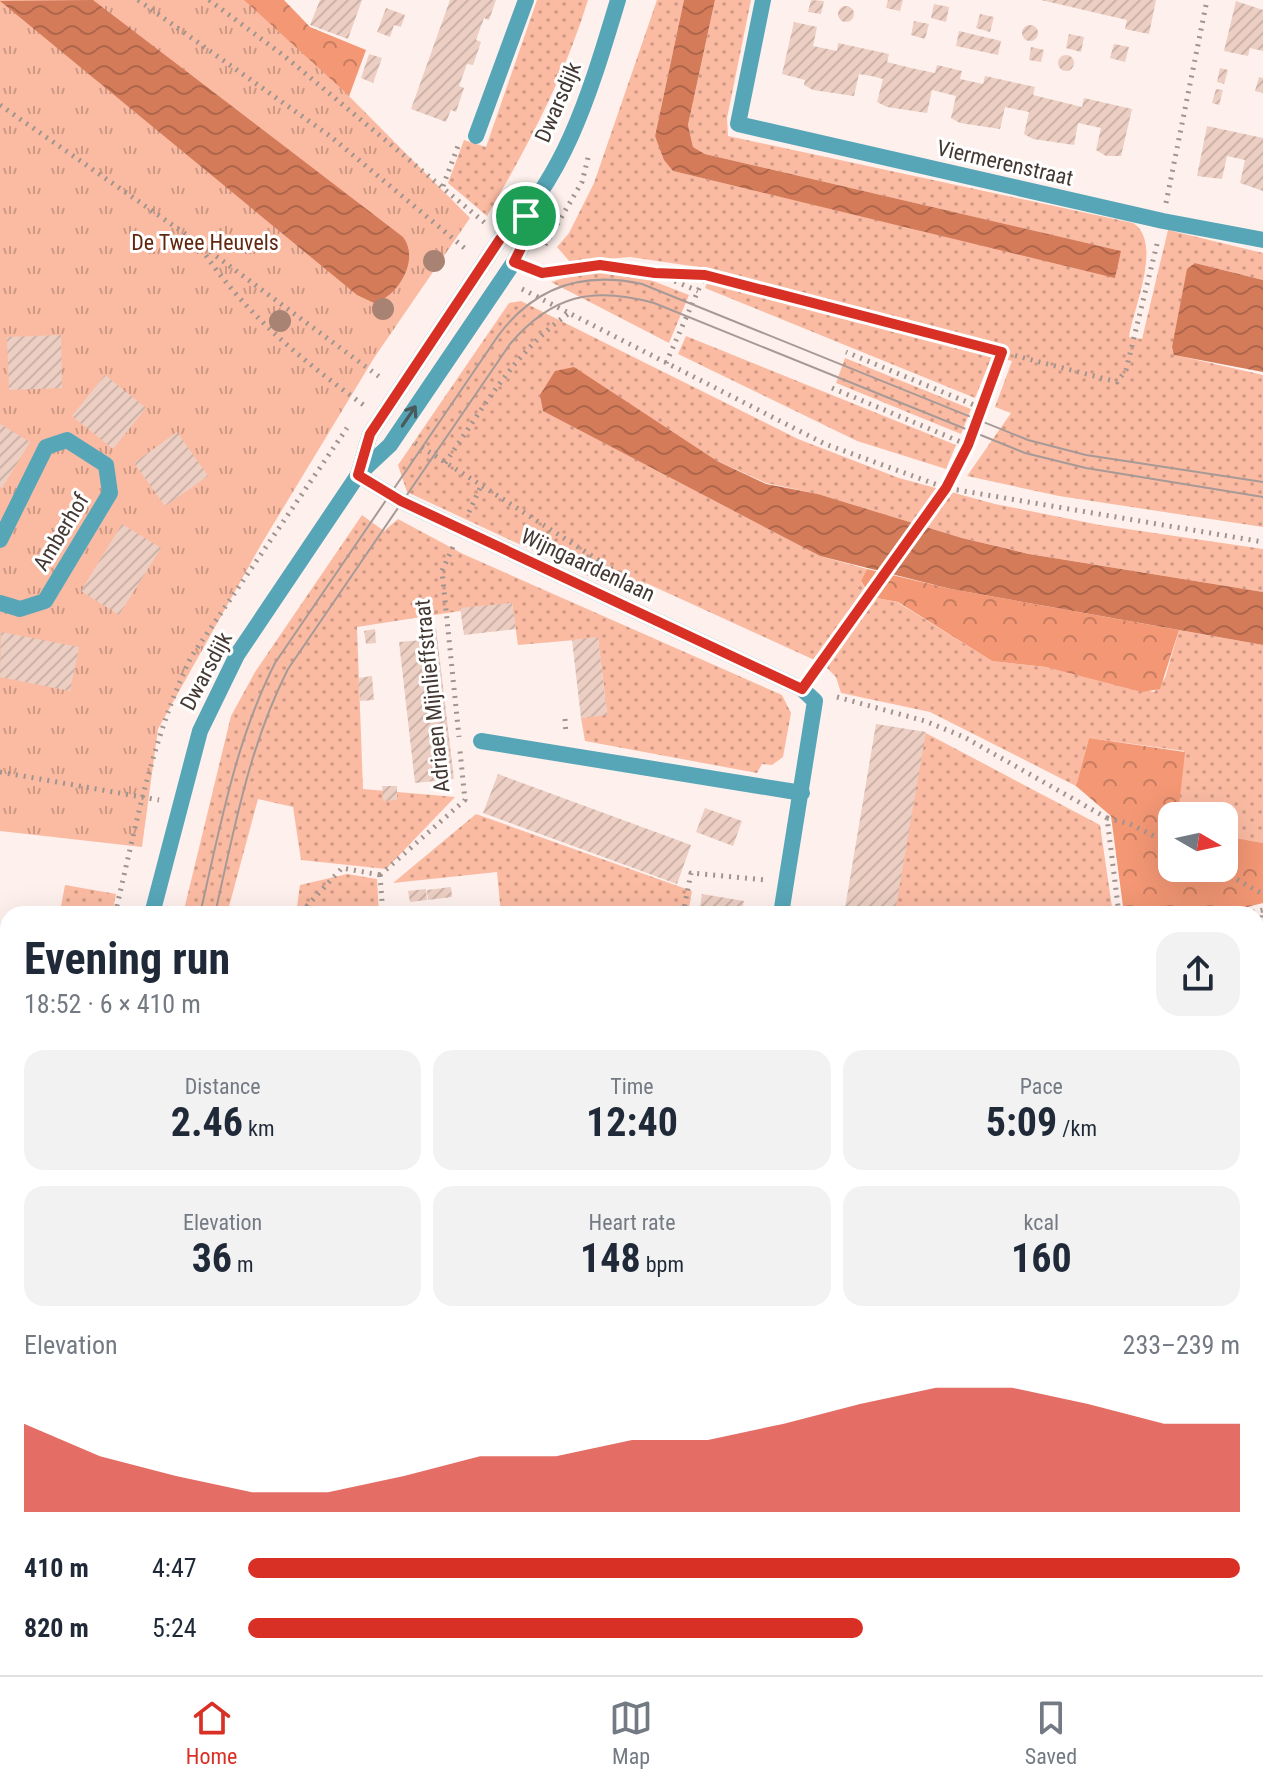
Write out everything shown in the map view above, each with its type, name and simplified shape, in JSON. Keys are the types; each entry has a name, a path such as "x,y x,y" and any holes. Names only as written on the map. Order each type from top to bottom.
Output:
{"street":[{"path":"476,136 526,0"},
{"name":"Dwarsdijk","path":"358,475 367,442 380,418 489,256 526,216 557,160 592,86 618,0"},
{"name":"Viermerenstraat","path":"763,0 738,124 1163,221 1263,240"},
{"name":"Dwarsdijk","path":"154,906 200,731 237,655 358,475 381,457 514,262 521,248 526,216"},
{"name":"Amberhof","path":"0,540 46,447 67,440 106,465 110,493 45,601 20,609 0,603"},
{"name":"Wijngaardenlaan","path":"358,475 401,501 802,689"},
{"path":"782,906 815,701 802,689"},
{"name":"Adriaen Mijnlieffstraat","path":"481,741 802,793"}],"path":[{"path":"138,0 330,136 489,256"},
{"path":"209,0 485,223 483,241 489,256"},
{"path":"514,262 542,273 600,265 655,273 705,275 1117,382 1126,370 1163,221 1207,0"},
{"path":"0,105 197,242 381,378"},
{"path":"443,186 451,166"},
{"path":"197,242 220,279 264,327 380,418"},
{"path":"655,273 698,291"},
{"path":"666,363 705,275"},
{"path":"504,277 568,314 825,444 946,488 1263,542"},
{"path":"445,463 522,353 541,333 568,314"},
{"path":"846,352 979,407"},
{"path":"802,689 946,488 968,445 979,407 1002,352"},
{"path":"832,388 968,445"},
{"path":"398,432 649,592"},
{"name":"Adriaen Mijnlieffstraat","path":"380,875 465,800 442,571 452,547"},
{"path":"801,665 822,678"},
{"path":"835,693 839,700 925,721 964,737 1107,818 1130,824 1158,838"},
{"path":"565,719 567,739"},
{"path":"0,772 160,800"},
{"path":"1107,818 1118,906"},
{"path":"307,906 342,868 380,875 382,906"},
{"path":"685,906 691,873 786,883"},
{"path":"1238,880 1263,894"}],"green space":[{"name":"De Twee Heuvels","path":"0,0 244,0 346,93 470,218 374,358 262,543 158,729 142,847 0,831"},
{"path":"218,0 284,0 310,27 366,50 348,99"},
{"path":"537,0 588,0 568,57 544,111 487,216 448,183 464,140 486,147"},
{"path":"657,0 684,0 655,136 673,171 1115,277 1120,251 705,154 693,147 688,125 715,0 751,0 727,118 728,136 1133,223 1142,232 1146,259 1129,337 1142,339 1168,230 1263,253 1263,280 1195,263 1172,347 1175,355 1263,375 1263,527 1059,496 967,476 1011,413 995,407 1012,361 992,356 975,398 705,288 712,269 630,257 570,262 557,247 569,233 594,183"},
{"path":"608,271 635,274 689,295 669,343 551,282 577,274"},
{"path":"521,301 798,439 899,478 995,504 1100,525 1263,549 1263,592 1029,554 962,538 818,494 766,483 717,461 544,411 820,556 867,569 861,582 871,597 897,602 992,661 1046,667 1154,692 1165,678 1179,630 1263,645 1263,843 1238,839 1238,802 1179,802 1184,751 1089,738 1076,786 930,712 841,693 836,677 823,664 646,583 637,599 407,492 398,465 509,303"},
{"path":"686,336 956,445 946,469 857,441 678,354"},
{"path":"845,358 971,409 961,434 836,383"},
{"path":"362,515 384,531 398,519 463,554 782,695 791,713 783,757 772,765 762,764 757,773 585,741 581,718 607,714 598,638 518,645 512,603 357,627 363,789 455,797 386,869 301,860 293,807 258,799 229,906 185,906 231,716 255,672"},
{"path":"867,569 951,589 1179,630 1160,689 1142,692 1046,667 992,661 898,602 871,597 861,581"},
{"path":"922,731 1100,825 1112,906 893,906"},
{"path":"1089,738 1185,752 1180,802 1158,802 1158,882 1238,882 1238,839 1263,843 1263,903 1251,906 1123,906 1111,816 1076,786"},
{"path":"476,814 692,891 689,906 500,906 497,872 393,883"},
{"path":"347,874 377,879 379,906 297,906 300,885"},
{"path":"65,885 116,894 114,906 61,906"}],"water":[{"path":"93,0 403,237 409,256 399,285 374,303 357,295 0,1"},
{"path":"684,0 715,0 688,125 693,147 705,154 1121,251 1115,278 673,171 664,160 655,136"},
{"path":"1195,263 1263,280 1263,372 1174,355 1172,347 1187,269"},
{"path":"574,367 717,461 766,484 818,494 962,538 1029,554 1263,592 1263,645 951,589 820,556 543,411 540,395 555,371"}],"building":[{"path":"320,0 362,0 348,39 310,25"},
{"path":"450,0 496,0 489,20 484,18 476,40 481,42 473,65 467,64 459,86 464,88 456,112 451,110 446,122 411,109"},
{"path":"811,0 824,1 821,14 808,12"},
{"path":"888,0 903,0 900,11 886,8"},
{"path":"1041,0 1156,0 1149,34 1125,29 1127,20"},
{"path":"1236,1 1263,10 1263,51 1250,48 1248,56 1224,51"},
{"path":"934,4 949,7 946,22 931,18"},
{"path":"843,6 849,6 854,14 852,20 843,22 838,17 838,11"},
{"path":"386,8 405,15 401,27 394,25 390,37 377,32"},
{"path":"980,14 994,17 990,32 976,28"},
{"path":"914,21 929,24 925,39 911,35"},
{"path":"794,22 817,27 813,46 837,51 838,43 889,54 887,62 911,68 935,73 937,65 962,71 960,79 983,84 985,76 1035,87 1033,95 1082,107 1084,98 1132,109 1121,156 1106,156 1096,150 1101,128 1078,123 1074,145 1033,139 1024,134 1029,112 1005,107 1000,129 960,123 951,118 956,96 932,90 927,113 887,107 877,102 883,79 871,76 859,74 854,96 813,90 804,85 805,80 782,74"},
{"path":"1027,25 1033,25 1038,33 1036,39 1027,41 1022,36 1022,30"},
{"path":"959,31 1001,41 998,55 956,46"},
{"path":"1069,34 1084,37 1081,52 1066,48"},
{"path":"1114,44 1129,47 1125,62 1110,58"},
{"path":"1031,47 1044,50 1041,62 1029,60"},
{"path":"369,54 382,58 373,83 361,78"},
{"path":"1063,55 1069,55 1074,63 1072,69 1063,71 1058,66 1058,60"},
{"path":"1220,68 1228,70 1224,84 1217,82"},
{"path":"1259,77 1263,78 1263,93 1255,91"},
{"path":"1216,89 1223,90 1219,105 1212,103"},
{"path":"1207,126 1263,138 1263,191 1240,183 1245,160 1227,156 1222,179 1197,176"},
{"path":"61,335 62,388 9,390 7,337"},
{"path":"105,375 146,408 113,449 72,416"},
{"path":"0,424 30,442 2,488 0,487"},
{"path":"177,432 208,476 165,506 134,463"},
{"path":"122,524 161,548 119,615 81,591"},
{"path":"512,603 516,629 464,635 460,608"},
{"path":"436,628 454,779 415,783 399,642 422,640 421,629"},
{"path":"375,629 376,643 366,644 364,631"},
{"path":"1,632 79,647 70,691 0,677"},
{"path":"598,637 607,715 581,718 572,640"},
{"path":"372,676 374,700 360,701 358,678"},
{"path":"876,724 926,732 896,906 845,906"},
{"path":"498,774 691,845 677,884 483,813"},
{"path":"382,786 397,786 397,800 383,801"},
{"path":"705,808 742,821 733,846 696,832"},
{"path":"451,887 452,897 428,900 427,890"},
{"path":"426,889 427,900 410,902 408,891"},
{"path":"702,894 744,901 743,906 700,906"}],"tram line":[{"path":"202,906 239,754 275,663 498,336 527,305 561,287 600,280 642,284 1028,440 1086,455 1263,482"},
{"path":"217,906 253,758 274,698 288,669 510,344 526,327 558,305 574,299 611,295 654,303 1025,453 1086,468 1263,497"}],"route":[{"path":"526,216 521,248 514,262 525,269 542,273 600,265 655,273 705,275 1002,352 979,407 968,445 946,488 802,689 401,501 358,475 370,434 500,239 526,216"}]}
